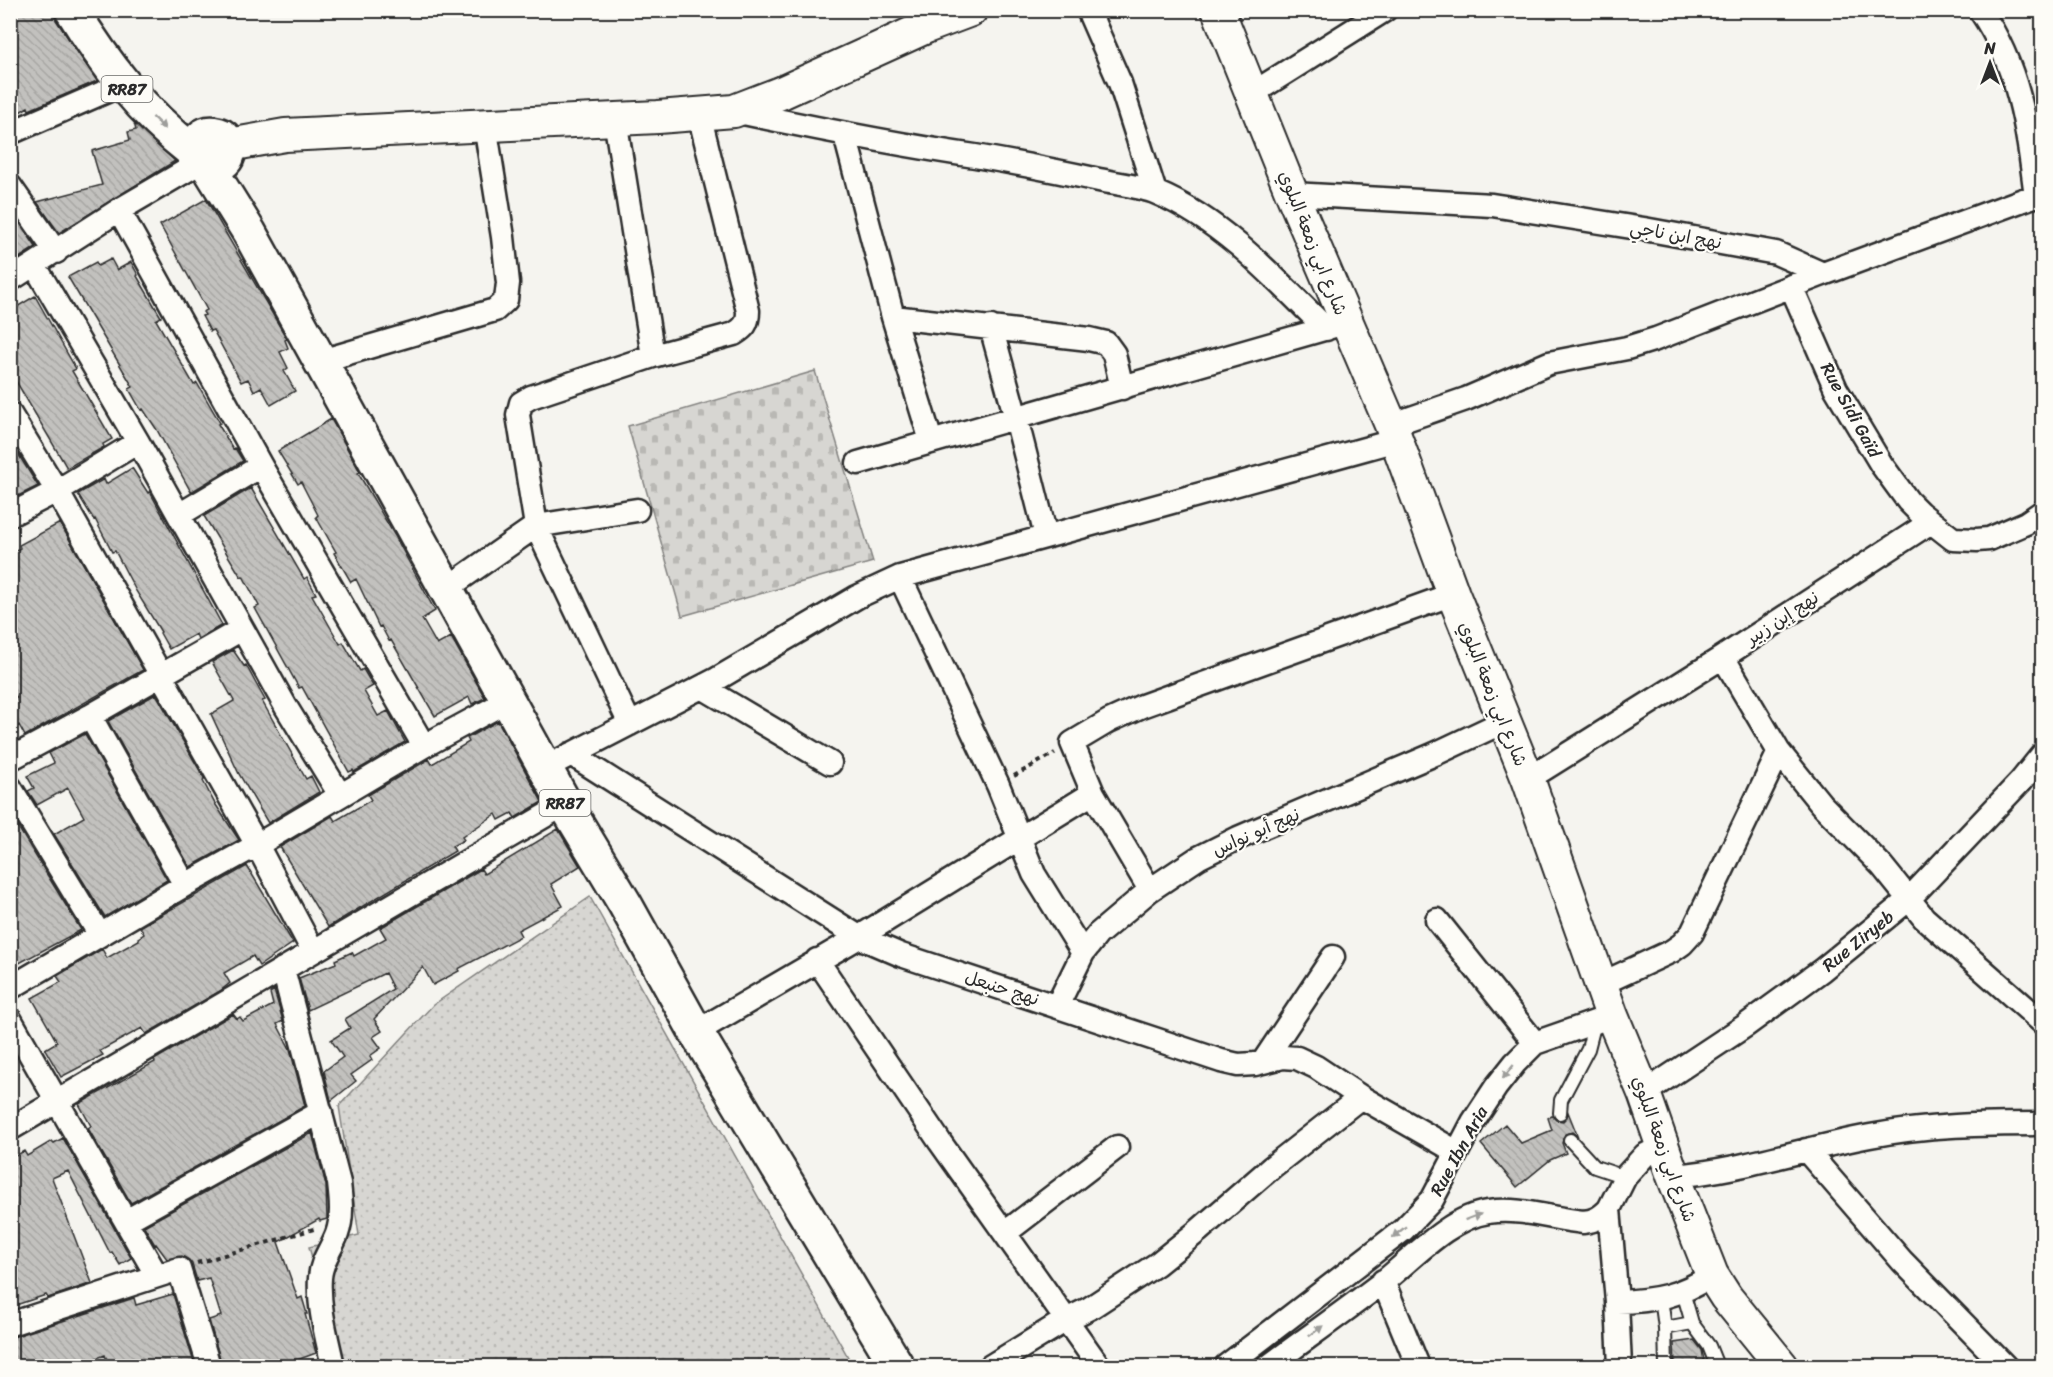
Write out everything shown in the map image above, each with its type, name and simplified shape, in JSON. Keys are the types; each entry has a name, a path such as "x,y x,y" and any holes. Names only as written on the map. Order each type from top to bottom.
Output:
{"main road":[{"name":"RR87","path":"72,10 123,84 158,122 213,152"},
{"name":"RR87","path":"94,10 133,63 171,105 185,116 213,152 249,232 507,701 558,761 565,804 625,904 696,1032 897,1366"},
{"path":"213,152 285,135 734,111 783,92 922,19 971,10"},
{"name":"شارع ابي زمعة البلوي","path":"1218,10 1292,194 1336,326 1394,432 1453,594 1528,779 1601,984 1604,1019 1644,1093 1673,1176 1712,1275 1726,1297 1782,1366"}],"street":[{"path":"1088,10 1120,83 1155,192"},
{"path":"1252,93 1385,10"},
{"path":"558,761 702,687 857,597 900,577 1394,432 1549,363 1627,348 1656,339 2039,194 2021,100 2004,53 1980,10"},
{"path":"10,133 123,84"},
{"path":"734,111 845,135 1023,164 1155,192 1190,211 1240,248 1336,326"},
{"path":"630,724 536,526 519,421 521,403 531,397 653,356 734,334 744,328 748,311 699,114"},
{"path":"615,119 653,356"},
{"path":"321,361 495,310 506,300 508,283 503,237 485,125"},
{"path":"845,135 893,317 931,441"},
{"path":"10,280 213,152"},
{"path":"10,186 56,252"},
{"name":"نهج ابن ناجي","path":"1292,194 1492,205 1776,253 1823,274"},
{"path":"119,210 261,466 424,746"},
{"path":"35,266 340,795"},
{"name":"Rue Sidi Gaïd","path":"1791,286 1836,389 1854,420 1881,464 1908,501 1930,522"},
{"path":"893,317 991,327 1106,343 1114,354 1122,388"},
{"path":"858,463 1336,326"},
{"path":"991,327 1046,536"},
{"path":"10,414 57,490 257,845 313,951"},
{"path":"10,515 138,442"},
{"path":"178,515 261,466"},
{"path":"446,588 536,526 638,510"},
{"path":"1930,522 1953,538 1989,539 2026,523 2043,512"},
{"name":"نهج إبن زبير","path":"1528,779 1723,657 1930,522"},
{"path":"900,577 998,785 1034,874 1083,953"},
{"path":"1150,890 1093,793 1072,743 1109,721 1142,706 1453,594"},
{"path":"10,759 90,716 242,628"},
{"path":"1723,657 1779,752 1821,804 1882,866 1924,918 2043,1022"},
{"path":"702,687 830,763"},
{"path":"10,988 424,746 507,701"},
{"path":"90,716 185,885"},
{"name":"نهج أبو نواس","path":"1057,1006 1083,953 1098,934 1150,890 1198,858 1238,838 1435,754 1505,721"},
{"path":"1601,984 1672,951 1692,933 1779,752"},
{"name":"Rue Ziryeb","path":"1644,1093 1745,1026 1813,977 1908,900 2043,755"},
{"name":"نهج حنبعل","path":"558,761 859,937 902,955 1221,1061 1238,1065 1283,1057 1297,1058 1316,1067 1361,1097 1457,1152"},
{"path":"10,787 100,936"},
{"path":"696,1032 859,937 1093,793"},
{"path":"10,1129 565,804"},
{"path":"1437,920 1535,1043"},
{"path":"1263,1062 1333,957"},
{"path":"817,960 1098,1366"},
{"path":"283,969 339,1183 341,1221 337,1235 323,1261 320,1278 321,1309 333,1366"},
{"path":"10,1019 157,1276"},
{"name":"Rue Ibn Aria","path":"1226,1366 1403,1230 1432,1200 1457,1152 1496,1087 1535,1043 1604,1019"},
{"path":"991,1366 1065,1320 1090,1308 1157,1264 1272,1167 1361,1097"},
{"path":"126,1221 321,1112"},
{"path":"1673,1176 1733,1168 1806,1150 1913,1129 1977,1124 2043,1124"},
{"path":"1269,1366 1443,1233 1466,1220 1487,1212 1515,1211 1583,1222 1594,1221 1608,1209 1625,1177 1645,1155 1663,1146"},
{"path":"1005,1233 1118,1147"},
{"path":"1806,1150 1902,1261 2006,1366"},
{"path":"1608,1209 1617,1302 1620,1366"},
{"path":"10,1324 179,1269 209,1366"},
{"path":"1617,1302 1661,1298 1683,1292 1712,1275"},
{"path":"1383,1281 1419,1366"}],"lane":[{"path":"1560,1113 1562,1100 1604,1019"},
{"path":"1570,1140 1595,1167 1625,1177"},
{"path":"1683,1292 1692,1323 1709,1346 1717,1366"},
{"path":"1661,1298 1666,1366"},
{"path":"1665,1328 1692,1323"}],"path":[{"path":"998,785 1072,743"},
{"path":"179,1269 341,1221"}],"green space":[{"path":"815,371 873,562 682,616 628,426"},
{"path":"590,897 853,1366 343,1366 309,1247 359,1235 339,1106 433,1005"}],"building":[{"path":"10,10 53,10 56,20 97,81 29,110 28,107 10,118"},
{"path":"134,123 175,161 59,233 37,202 102,185 92,151 130,140 128,132 136,130"},
{"path":"206,199 287,339 285,340 288,348 280,352 288,368 284,371 295,391 271,405 261,387 254,391 248,379 241,382 213,330 210,331 202,316 207,310 160,225"},
{"path":"15,216 36,247 10,264 10,219"},
{"path":"111,259 117,270 131,262 161,317 156,320 194,385 197,383 233,449 235,448 243,461 191,492 157,430 143,409 141,410 129,389 133,387 68,277 96,262 98,266"},
{"path":"35,296 76,369 72,371 112,439 103,444 104,447 67,468 10,371 10,311"},
{"path":"331,419 360,472 358,473 435,611 422,619 437,645 451,637 485,698 472,704 469,697 435,716 391,640 389,641 381,626 379,627 356,579 351,582 334,553 336,552 316,517 318,515 301,482 298,484 278,451"},
{"path":"10,441 38,486 10,500"},
{"path":"132,468 148,493 150,492 222,625 198,639 196,634 169,649 115,551 112,552 95,519 78,494 104,479 106,484"},
{"path":"251,488 304,579 307,577 316,594 312,595 340,644 343,642 360,671 363,669 373,686 364,691 378,716 388,711 405,742 354,772 353,770 349,772 302,687 299,688 255,608 259,606 243,576 241,577 204,516"},
{"path":"60,523 143,670 25,736 19,725 10,730 10,702 17,698 10,687 10,553 20,548 19,545"},
{"path":"233,650 244,666 246,665 265,700 262,701 306,779 311,776 319,792 268,823 239,774 211,714 234,701 212,662"},
{"path":"156,694 204,778 203,781 214,802 239,840 190,867 108,721"},
{"path":"498,721 542,802 515,818 512,813 499,820 496,814 462,837 464,840 452,846 455,851 328,927 280,847 332,816 335,821 371,800 368,795 429,759 432,764 469,742 467,738"},
{"path":"85,734 167,880 105,917 54,834 84,817 68,788 37,805 28,791 34,788 27,776 54,763 49,753"},
{"path":"10,814 81,930 10,968 10,872 16,868 10,858"},
{"path":"558,829 580,866 551,884 563,906 518,930 521,936 458,969 459,971 433,985 423,967 374,1019 382,1031 373,1037 381,1048 370,1056 372,1060 351,1075 356,1081 331,1101 324,1071 343,1057 331,1040 350,1028 345,1019 393,989 385,973 308,1010 299,978 336,963 335,960 352,952 354,956 386,938 380,928 481,869 484,874"},
{"path":"247,866 293,943 259,966 253,956 224,973 230,983 220,991 146,1034 142,1028 100,1051 103,1055 61,1077 45,1049 57,1042 32,998 61,982 57,976 102,949 107,958 139,940 138,938 144,934 140,927"},
{"path":"274,990 283,1021 277,1024 290,1049 305,1106 131,1203 88,1128 91,1126 79,1104 155,1062 154,1060 233,1014 237,1019 240,1017 243,1021 273,1005 270,993"},
{"path":"1568,1112 1578,1137 1572,1132 1565,1134 1562,1143 1566,1153 1550,1160 1517,1187 1481,1144 1505,1124 1521,1143 1552,1130 1548,1118 1552,1116 1556,1120 1563,1121"},
{"path":"312,1133 326,1185 327,1219 320,1221 319,1219 278,1242 298,1299 302,1297 316,1353 281,1366 222,1366 209,1320 221,1316 209,1278 197,1281 192,1264 182,1256 167,1259 155,1245 144,1226"},
{"path":"63,1138 131,1258 120,1265 112,1252 110,1253 68,1171 52,1178 92,1283 48,1298 46,1295 10,1307 10,1159 24,1151 27,1156 52,1141 54,1143"},
{"path":"173,1294 195,1366 109,1366 105,1355 79,1365 78,1362 63,1366 10,1366 10,1338 134,1298 136,1305"},
{"path":"1694,1340 1702,1350 1705,1366 1675,1366 1674,1343"}]}
